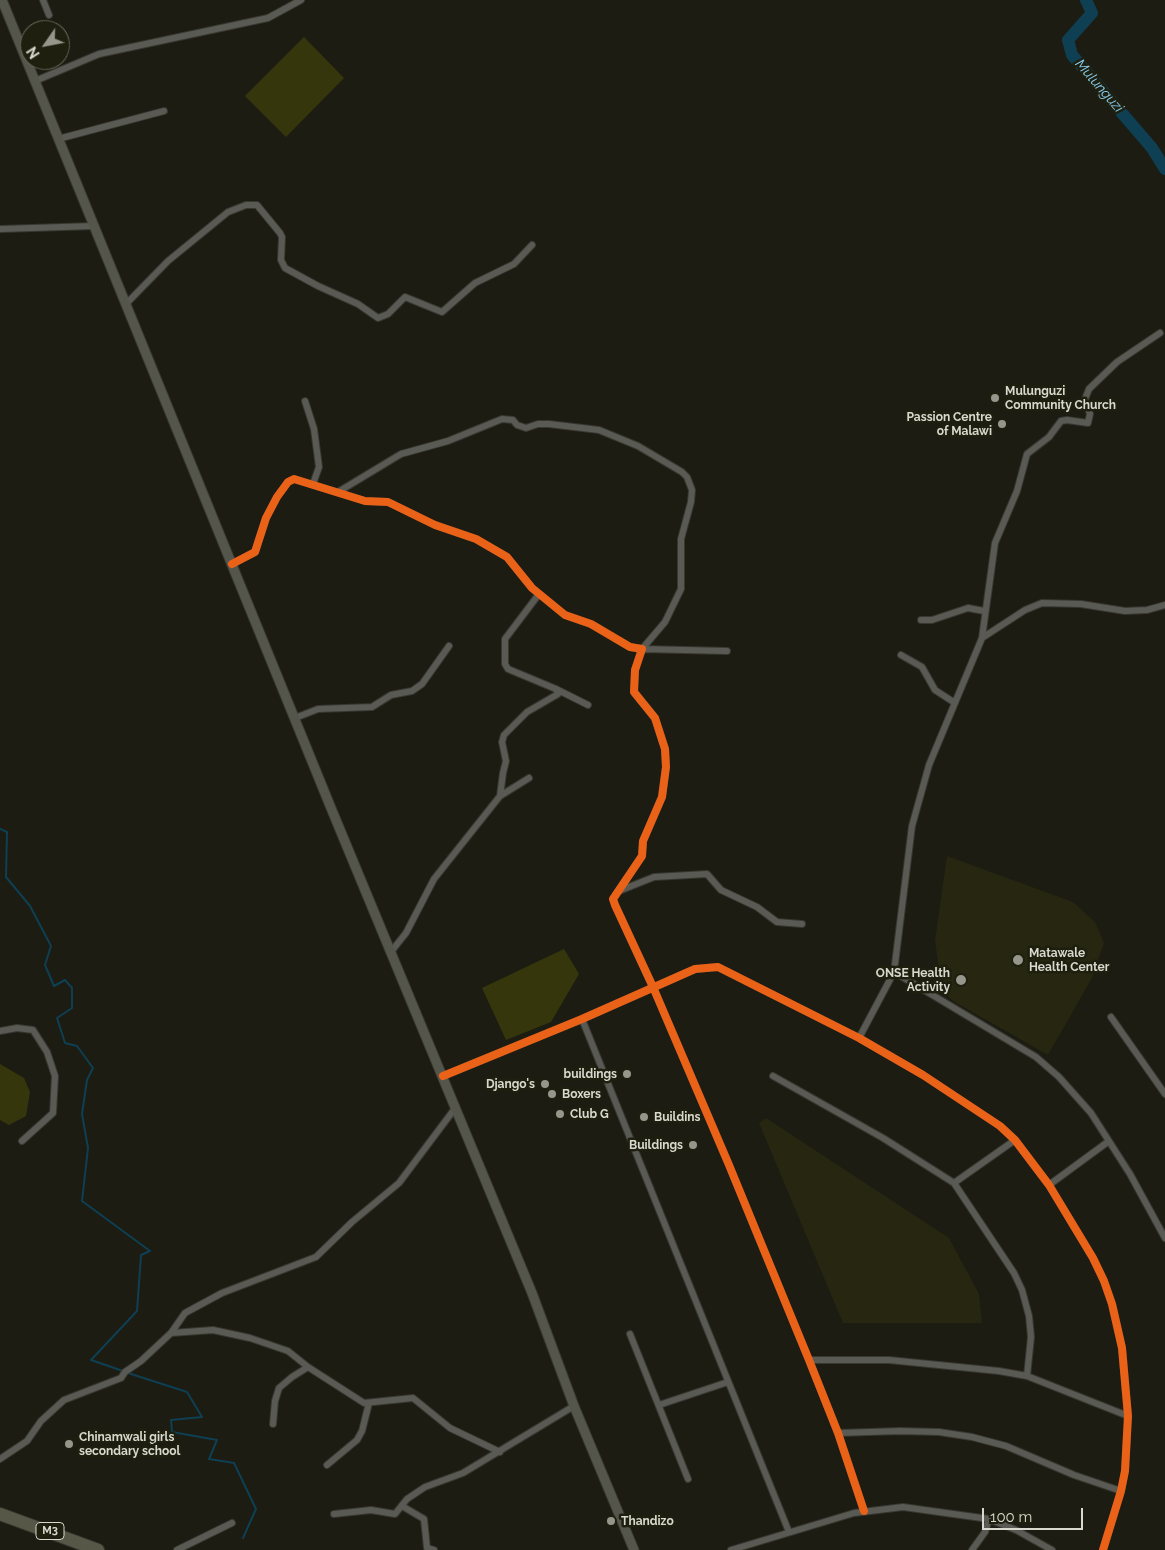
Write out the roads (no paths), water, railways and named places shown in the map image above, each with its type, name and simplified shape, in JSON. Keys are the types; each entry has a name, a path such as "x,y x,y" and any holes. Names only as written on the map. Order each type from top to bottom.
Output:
{"highway":[{"name":"M3","path":"0,1514 98,1550"}],"main road":[{"path":"2,0 390,953 443,1076 537,1306 574,1406 634,1550"}],"street":[{"path":"43,0 49,14"},
{"path":"35,81 99,54 268,18 301,0"},
{"path":"58,139 164,111"},
{"path":"126,304 168,261 228,212 246,205 257,205 280,232 282,237 280,260 285,268 311,283 353,302 378,318 388,314 406,298 436,312 442,312 476,283 514,264 532,245"},
{"path":"1,229 94,226"},
{"path":"859,1038 894,972 912,826 929,765 982,638 984,610 995,543 1013,503 1027,454 1049,437 1061,421 1088,423 1090,414 1085,399 1089,389 1117,362 1160,333"},
{"path":"305,401 314,429 318,460 318,472 313,484"},
{"path":"338,492 401,454 453,439 502,418 513,420 517,425 526,428 538,424 548,424 599,430 638,446 682,472 687,477 692,490 691,502 681,539 681,589 665,622 642,649 635,670 634,692 655,718 665,749 666,767 659,808 643,841 642,856 613,900 653,987 809,1360 838,1433 864,1511"},
{"path":"232,564 255,552 266,518 288,482 294,479 365,501 388,502 428,522 476,540 507,558 539,594 565,615 599,628 630,647 642,649 727,651"},
{"path":"539,594 505,639 505,664 508,669 588,705"},
{"path":"982,638 1025,610 1042,602 1081,604 1125,611 1147,610 1165,604"},
{"path":"920,620 932,620 968,608 984,610"},
{"path":"295,718 318,709 372,707 391,695 412,691 422,684 449,646"},
{"path":"901,656 922,666 935,690 955,703"},
{"path":"500,796 502,773 506,761 502,742 504,735 526,712 556,696 556,689"},
{"path":"390,953 406,934 434,879 500,796 529,778"},
{"path":"618,892 654,877 707,874 721,890 757,907 777,922 802,924"},
{"path":"443,1076 582,1019 695,969 718,967 859,1038 1000,1126 1015,1140 1049,1185 1104,1281 1122,1348 1128,1416 1125,1471 1121,1491 1103,1550"},
{"path":"894,972 1043,1062 1074,1092 1109,1141 1144,1198 1165,1238"},
{"path":"1111,1017 1165,1094"},
{"path":"582,1019 789,1532"},
{"path":"0,1031 25,1027 33,1030 49,1058 55,1076 53,1113 22,1141"},
{"path":"773,1076 883,1138 954,1182 1009,1265 1022,1290 1030,1316 1031,1337 1027,1376"},
{"path":"0,1459 27,1440 41,1421 64,1400 122,1378 125,1372 141,1361 171,1333 184,1313 222,1293 316,1257 352,1222 399,1183 456,1108"},
{"path":"954,1182 1015,1140"},
{"path":"1049,1185 1109,1141"},
{"path":"171,1333 213,1330 250,1338 288,1351 308,1367 358,1400 369,1403 413,1398 450,1428 500,1452"},
{"path":"630,1334 688,1479"},
{"path":"809,1360 889,1360 947,1364 1027,1376 1128,1416"},
{"path":"273,1424 279,1388 308,1367"},
{"path":"659,1404 728,1382"},
{"path":"327,1465 357,1440 362,1431 369,1403"},
{"path":"334,1514 372,1510 395,1514 407,1499 425,1487 463,1473 574,1406"},
{"path":"838,1433 939,1432 972,1437 1006,1446 1074,1475 1121,1491"},
{"path":"402,1506 424,1519 427,1548 434,1550"},
{"path":"731,1550 864,1511 903,1507 989,1519 1016,1530 1052,1550"},
{"path":"972,1550 985,1532 989,1519"},
{"path":"177,1550 232,1523"}],"waterway":[{"name":"Mulunguzi","path":"1086,0 1092,13 1068,40 1072,55 1152,148 1165,169"},
{"path":"0,829 7,832 6,877 30,906 51,946 45,965 54,986 65,980 72,988 72,1008 57,1018 65,1043 77,1046 93,1068 87,1080 82,1114 88,1148 82,1201 150,1251 141,1255 137,1311 91,1360 123,1371"},
{"path":"128,1373 187,1392 202,1417 171,1420 172,1432 217,1440 209,1459 234,1463 256,1509 243,1538"}],"place":[{"name":"Mulunguzi Community Church","path":"995,398"},
{"name":"Passion Centre of Malawi","path":"1002,424"},
{"name":"Matawale Health Center","path":"1018,960"},
{"name":"ONSE Health Activity","path":"961,980"},
{"name":"buildings","path":"627,1074"},
{"name":"Django's","path":"545,1084"},
{"name":"Boxers","path":"552,1094"},
{"name":"Club G","path":"560,1114"},
{"name":"Buildins","path":"644,1117"},
{"name":"Buildings","path":"693,1145"},
{"name":"Chinamwali girls secondary school","path":"69,1444"},
{"name":"Thandizo","path":"611,1521"}]}
